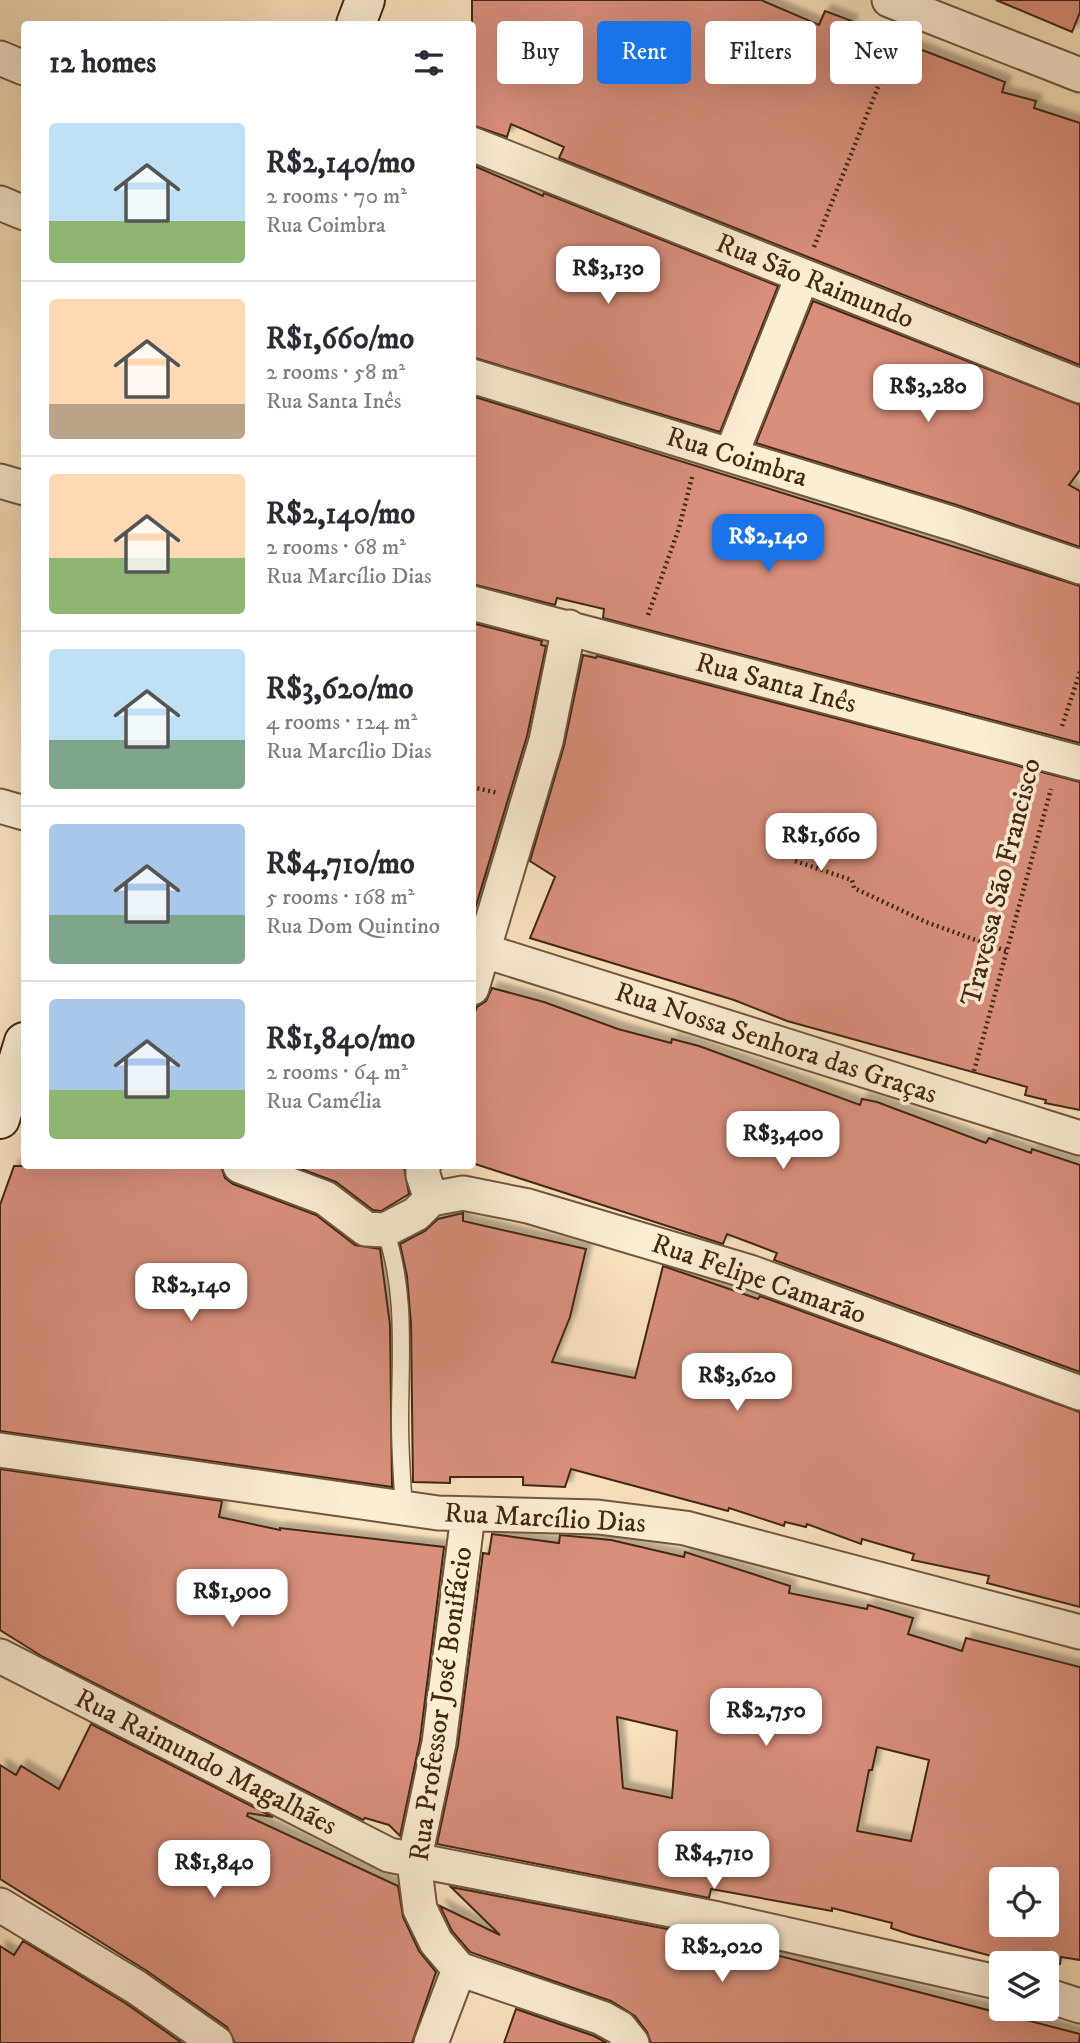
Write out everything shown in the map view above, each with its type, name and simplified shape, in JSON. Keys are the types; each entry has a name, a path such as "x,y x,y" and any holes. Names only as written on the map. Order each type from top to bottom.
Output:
{"main road":[{"path":"357,21 365,0"},
{"path":"9,1095 21,1053"}],"street":[{"path":"899,4 1080,75"},
{"path":"0,58 21,67"},
{"name":"Rua São Raimundo","path":"476,146 1080,386"},
{"path":"0,203 21,212"},
{"path":"716,450 802,277"},
{"name":"Rua Coimbra","path":"476,377 716,450 1080,567"},
{"path":"0,481 21,487"},
{"name":"Rua Santa Inês","path":"476,604 1068,760"},
{"path":"479,949 546,741 569,627"},
{"path":"0,806 21,812"},
{"name":"Rua Nossa Senhora das Graças","path":"479,949 1080,1138"},
{"path":"248,1169 325,1198 366,1229 386,1230"},
{"name":"Rua Felipe Camarão","path":"386,1230 416,1214 426,1180 463,1193 528,1206 750,1272 1080,1394"},
{"name":"Rua Marcílio Dias","path":"0,1450 404,1508 468,1515 598,1517 685,1528 1080,1632"},
{"name":"Rua Professor José Bonifácio","path":"459,1969 436,1942 420,1909 414,1862 439,1743 468,1515"},
{"name":"Rua Raimundo Magalhães","path":"0,1656 389,1855 414,1862 719,1919 989,1980"},
{"path":"0,1905 136,1987 216,2043"},
{"path":"431,2043 459,1969 602,2018 620,2028 632,2043"},
{"path":"1059,1999 1080,2006"}],"lane":[{"path":"386,1230 393,1252 401,1306 400,1423 404,1508"}],"path":[{"path":"802,277 899,4"},
{"path":"637,646 679,528 716,450"},
{"name":"Travessa São Francisco","path":"965,1102 1045,813 1068,760 1061,727 1080,672"},
{"path":"795,861 852,880 854,888 926,922 1006,951"}],"building":[{"path":"472,0 761,0 810,21 705,21 705,84 816,84 816,24 819,25 825,11 852,21 830,21 830,84 922,84 922,50 1005,82 1002,92 1036,101 1034,108 1080,123 1080,365 559,158 564,147 511,124 507,137 476,126 476,21 472,21"},
{"path":"996,0 1080,0 1080,12 1072,32"},
{"path":"476,167 543,196 544,193 778,286 720,432 476,358"},
{"path":"813,301 1080,405 1080,470 1069,485 1080,491 1080,547 960,506 756,443"},
{"path":"476,397 1080,586 1080,743 603,618 604,609 557,598 555,605 476,585"},
{"path":"476,624 542,641 541,645 546,646 527,736 476,906"},
{"path":"583,655 597,656 1080,782 1080,1110 1045,1103 1046,1100 1025,1095 1027,1087 787,1021 734,1000 530,938 555,877 530,861 564,746"},
{"path":"492,988 544,1002 618,1029 671,1043 672,1039 699,1046 860,1105 862,1099 877,1102 986,1143 989,1138 1031,1153 1032,1149 1080,1165 1080,1372 774,1260 777,1253 727,1234 723,1244 476,1164 476,1009 486,1001"},
{"path":"14,1166 21,1166 21,1169 222,1169 225,1178 233,1184 316,1215 355,1245 380,1249 390,1325 392,1487 0,1431 0,1205"},
{"path":"301,1169 405,1169 409,1194 381,1211 373,1210 336,1182"},
{"path":"463,1213 463,1221 586,1249 570,1317 552,1362 635,1378 663,1266 758,1299 760,1296 1080,1412 1080,1607 987,1583 989,1576 912,1560 914,1554 862,1539 861,1544 807,1524 806,1527 785,1522 784,1526 729,1508 728,1511 571,1469 565,1487 523,1485 523,1477 450,1477 450,1483 413,1482 411,1324 407,1276 400,1244 425,1231 438,1219"},
{"path":"0,1469 222,1501 219,1517 280,1530 444,1547 420,1740 400,1836 389,1825 365,1818 363,1820 43,1657 0,1630"},
{"path":"492,1534 559,1543 560,1535 611,1540 684,1557 685,1552 790,1586 789,1593 867,1609 868,1605 913,1618 908,1634 962,1651 966,1638 1080,1667 1080,1960 1061,1957 1059,1964 1059,1951 989,1951 989,1955 912,1935 891,1928 892,1923 832,1908 832,1911 711,1889 709,1898 437,1844 458,1745 483,1553 489,1554","holes":["617,1717 677,1731 672,1798 623,1788","877,1747 929,1760 911,1841 857,1831 869,1770 872,1770"]},
{"path":"91,1724 273,1817 248,1813 247,1816 398,1886 403,1917 419,1951 436,1972 412,2043 235,2043 227,2027 147,1971 0,1879 0,1765 16,1775 21,1766 59,1789"},
{"path":"451,1887 703,1936 989,2010 989,2021 1030,2021 1080,2034 1079,2043 651,2043 647,2032 635,2016 611,2001 470,1952 452,1931 440,1906 500,1935"},
{"path":"23,1941 125,2003 182,2043 0,2043 0,1946 14,1955"},
{"path":"516,2009 594,2036 607,2043 504,2043"}]}
